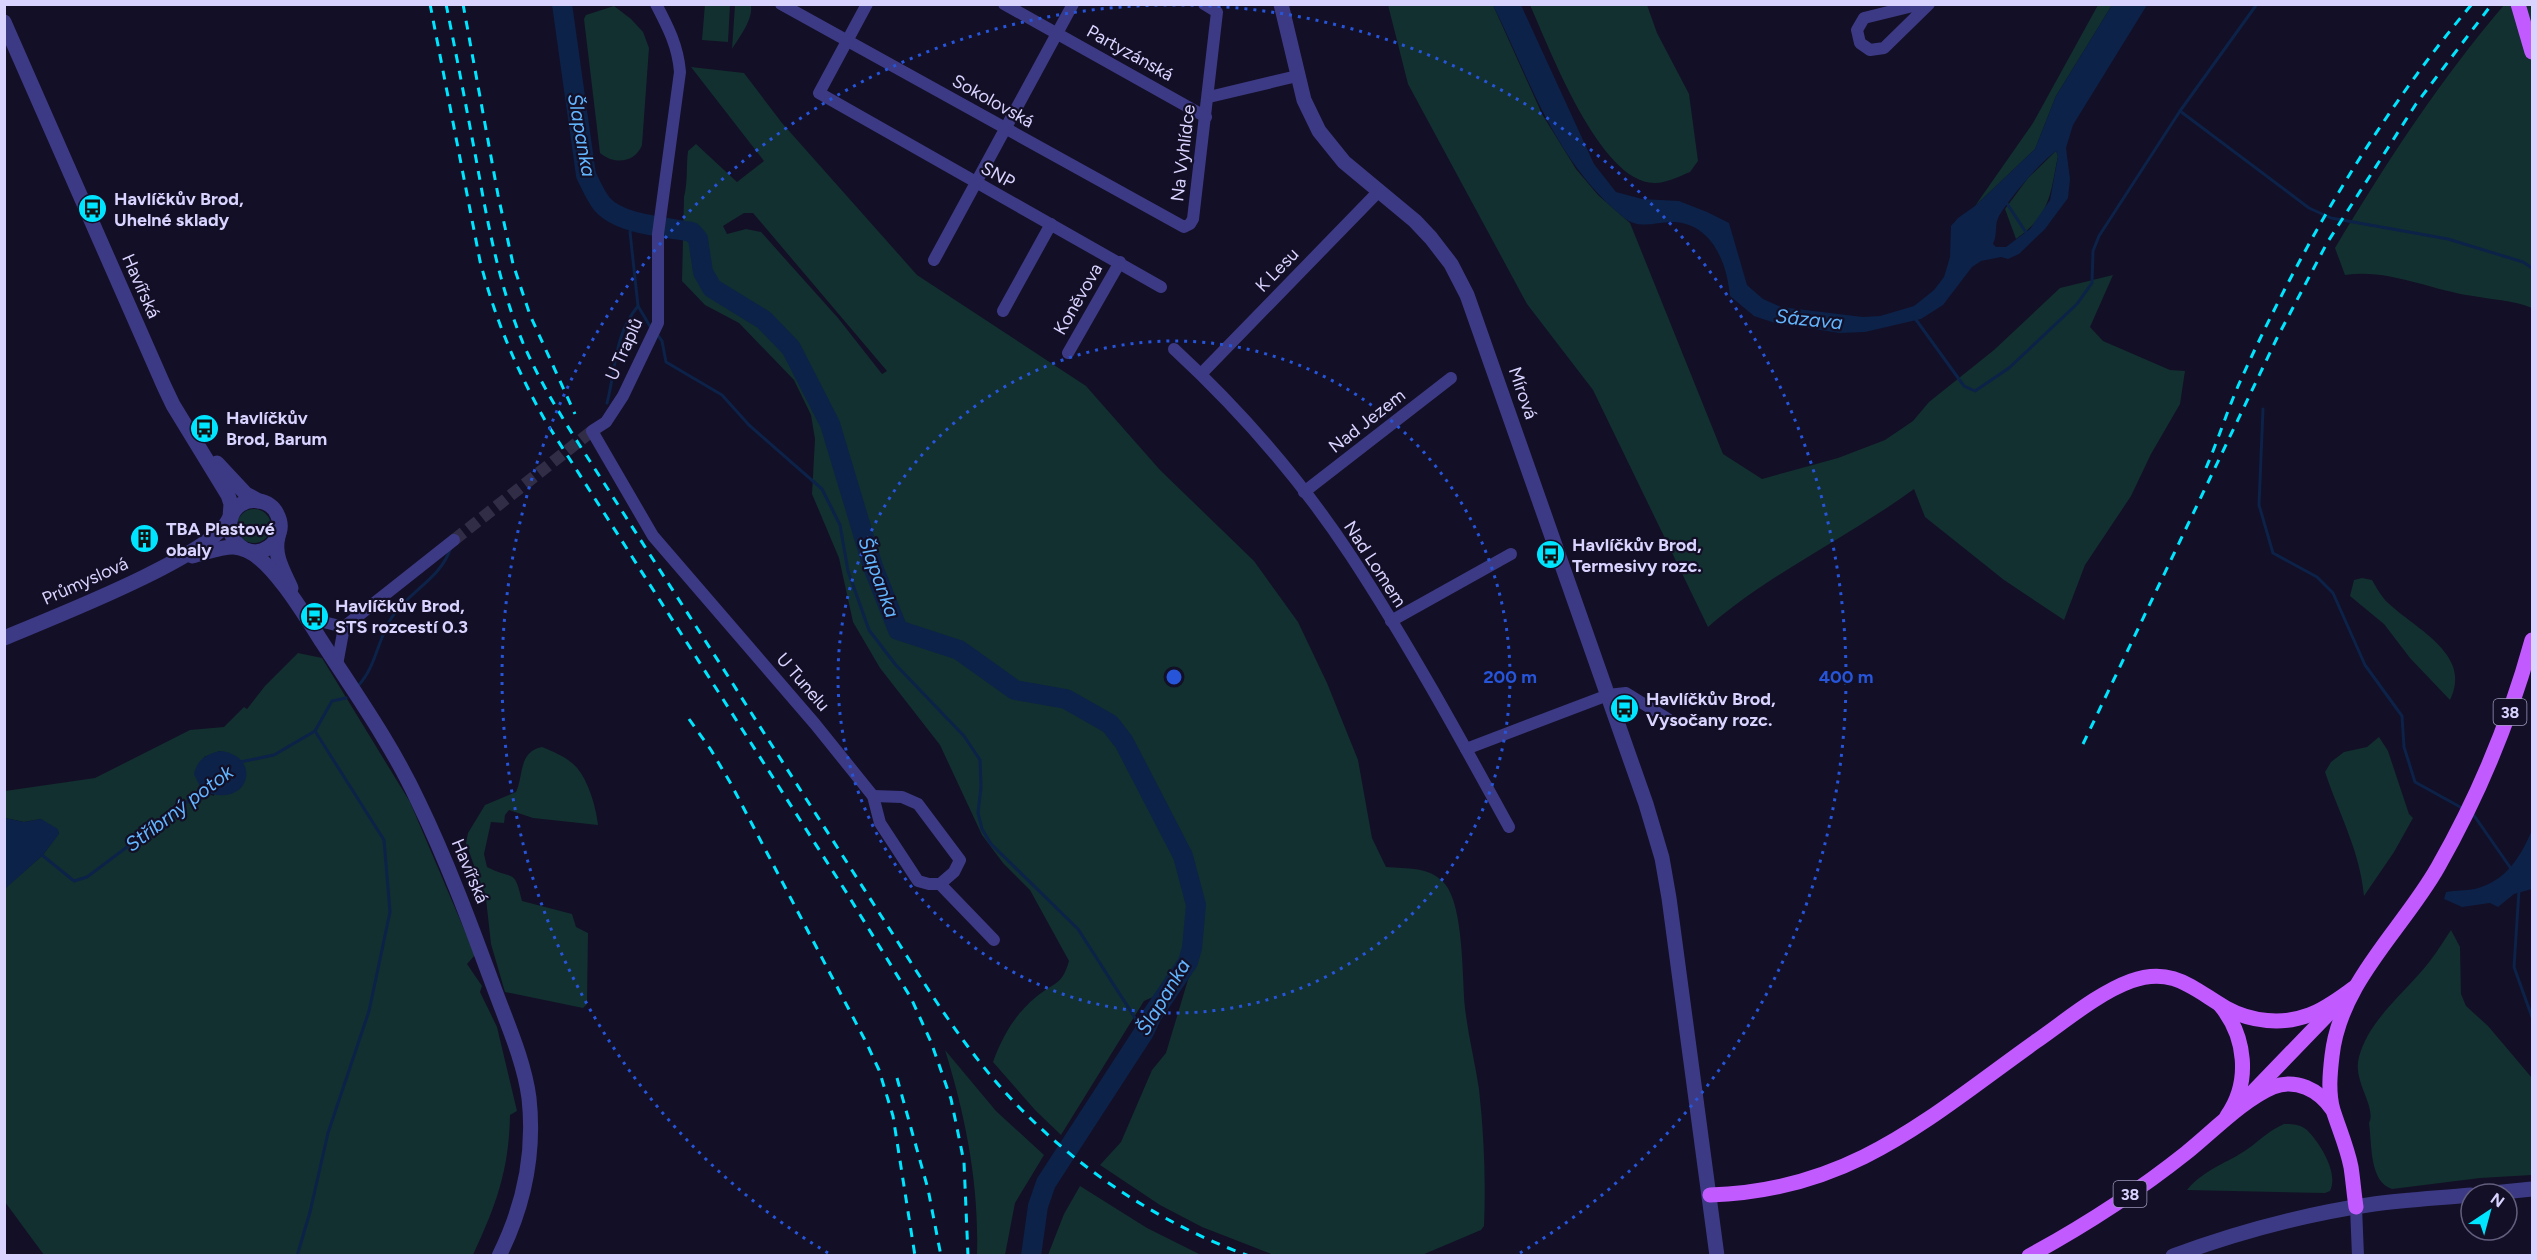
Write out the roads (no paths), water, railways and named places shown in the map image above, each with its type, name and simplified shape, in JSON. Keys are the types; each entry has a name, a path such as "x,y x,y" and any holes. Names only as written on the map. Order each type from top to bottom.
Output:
{"main road":[{"path":"2518,4 2532,52"},
{"name":"38","path":"2029,1256 2082,1227 2153,1178 2224,1121 2355,987 2414,904 2461,824 2514,701 2532,640"},
{"path":"1710,1195 1741,1194 1787,1186 1832,1172 1874,1153 1963,1095 2073,1015 2129,982 2157,977 2177,979 2195,986 2216,1001 2248,1017 2285,1021 2321,1010 2355,987"},
{"path":"2355,987 2340,1019 2332,1053 2330,1081 2332,1109 2351,1167 2356,1207"},
{"path":"2216,1001 2235,1028 2242,1060 2239,1092 2224,1121"},
{"path":"2224,1121 2260,1094 2281,1085 2307,1087 2321,1096 2332,1109"}],"street":[{"name":"U Traplů","path":"592,431 606,422 623,396 658,323 658,234 680,72 679,55 672,34 656,4"},
{"name":"Sokolovská","path":"781,4 1178,225 1188,226"},
{"path":"847,42 867,4"},
{"name":"Partyzánská","path":"1004,4 1206,117"},
{"path":"934,260 1073,4"},
{"name":"Na Vyhlídce","path":"1188,226 1193,219 1209,97 1217,12 1204,4"},
{"name":"Mírová","path":"1281,4 1307,109 1322,136 1340,158 1431,238 1451,264 1467,295 1608,695 1657,841 1670,898 1717,1256"},
{"path":"1921,4 1864,18 1857,30 1860,43 1870,50 1884,48 1929,4"},
{"name":"Havířská","path":"4,22 164,386 228,495 232,508 231,536 236,544 261,559 297,602 337,665 418,800 466,913 529,1095 530,1142 526,1183 514,1225 499,1256"},
{"name":"SNP","path":"847,42 819,93 1161,287"},
{"path":"1209,97 1297,76"},
{"name":"K Lesu","path":"1202,374 1379,191"},
{"path":"1003,311 1051,224"},
{"name":"Koněvova","path":"1068,353 1120,262"},
{"name":"Nad Lomem","path":"1174,349 1202,374 1254,430 1350,554 1466,749 1509,827"},
{"name":"Nad Jezem","path":"1304,492 1451,378"},
{"name":"Havířská","path":"189,431 246,494 270,506 277,514 280,527 276,546 277,556 297,602"},
{"name":"U Tunelu","path":"592,431 653,536 815,724 873,796 880,823 918,881 940,884 994,940"},
{"path":"230,518 242,504 259,501"},
{"name":"Průmyslová","path":"4,638 180,559 220,532 230,518"},
{"path":"246,550 266,549 278,537"},
{"path":"337,665 344,627 454,540"},
{"name":"Průmyslová","path":"180,559 230,547 246,550"},
{"path":"1391,621 1511,554"},
{"path":"307,618 344,627"},
{"path":"1466,749 1608,695 1626,693 1668,719"},
{"path":"873,796 902,797 918,804 960,860 954,872 940,884"},
{"path":"2173,1256 2225,1237 2301,1217 2356,1207 2459,1196"},
{"path":"2356,1207 2358,1256"}],"water":[{"name":"Sázava","path":"1493,5 1521,5 1594,164 1616,192 1642,199 1679,201 1729,223 1747,285 1763,299 1781,307 1863,317 1880,316 1914,306 1934,290 1944,277 1950,257 1951,226 2035,149 2056,96 2112,5 2147,5 2073,125 2066,148 2070,179 2068,198 2045,229 2019,254 2008,259 2001,257 1981,261 1972,267 1943,305 1921,319 1865,332 1840,333 1775,323 1754,316 1730,296 1725,271 1716,248 1699,230 1675,222 1636,224 1623,217 1599,195 1579,171 1546,118","holes":["2056,151 2058,156 2050,200 2030,229 2006,247 1996,247 1993,244 1997,223 2004,208 2041,164"]},
{"path":"220,751 234,755 242,762 246,771 246,780 241,788 232,794 219,795 202,791 194,774 203,758"},
{"path":"5,818 24,822 41,819 58,829 59,834 43,855 5,889"},
{"path":"2532,830 2532,889 2514,894 2498,907 2490,903 2462,907 2444,899 2446,892 2475,889 2503,874 2517,859"}],"waterway":[{"name":"Šlapanka","path":"562,4 586,175 595,194 602,204 620,217 644,224 692,232 698,239 703,272 712,288 764,320 791,348 830,424 873,567 898,630 959,650 1015,690 1066,699 1110,724 1124,742 1183,856 1196,905 1192,948 1188,962 1046,1183 1038,1206 1031,1256"},
{"path":"1914,317 1964,386 1975,391 2009,368 2077,304 2092,283 2093,251 2099,236 2180,111 2257,4"},
{"path":"2180,111 2309,208 2331,218 2448,239 2523,262 2532,268"},
{"path":"2006,202 2027,234"},
{"name":"Stříbrný potok","path":"607,403 620,340 630,317 638,306 630,232 635,221"},
{"path":"638,306 651,328"},
{"path":"656,333 662,341 666,362 722,395 749,425 822,489 840,525 848,571 869,630 895,664 964,736 980,760 981,787 978,813 982,829 991,844 1078,929 1144,1032"},
{"path":"2263,409 2259,505 2273,553 2317,577 2333,593 2365,665 2402,716 2404,747 2415,782 2462,808"},
{"name":"Stříbrný potok","path":"357,687 369,670 392,617 407,599 440,568 451,547"},
{"name":"Stříbrný potok","path":"240,762 274,755 315,731 332,701 346,698"},
{"path":"297,1256 310,1212 328,1133 369,1011 390,912 384,840 315,731"},
{"name":"Stříbrný potok","path":"42,855 74,881 87,877 203,790"},
{"path":"2473,814 2512,870"},
{"path":"2519,890 2514,967 2532,1017"}],"tunnel":[{"path":"454,540 592,431"}],"railway":[{"path":"430,4 480,261 508,344 546,422 848,895 911,998 931,1042 951,1099 964,1162 968,1256"},
{"path":"446,4 495,255 507,299 531,361 571,432 919,975 952,1025 988,1073 1053,1139 1104,1180 1160,1215 1249,1256"},
{"path":"463,4 513,264 530,315 575,414"},
{"path":"2206,468 2243,375 2317,230 2374,136 2405,91 2472,4"},
{"path":"2083,744 2277,338 2327,243 2416,104 2492,4"},
{"path":"689,719 731,784 879,1070 893,1116 915,1256"},
{"path":"897,1078 928,1189 941,1256"}],"place":[{"name":"Havlíčkův Brod, Uhelné sklady","path":"93,209"},
{"name":"Havlíčkův Brod, Barum","path":"205,428"},
{"name":"TBA Plastové obaly","path":"145,539"},
{"name":"Havlíčkův Brod, Termesivy rozc.","path":"1551,555"},
{"name":"Havlíčkův Brod, STS rozcestí 0.3","path":"314,616"},
{"name":"Havlíčkův Brod, Vysočany rozc.","path":"1625,709"}]}
